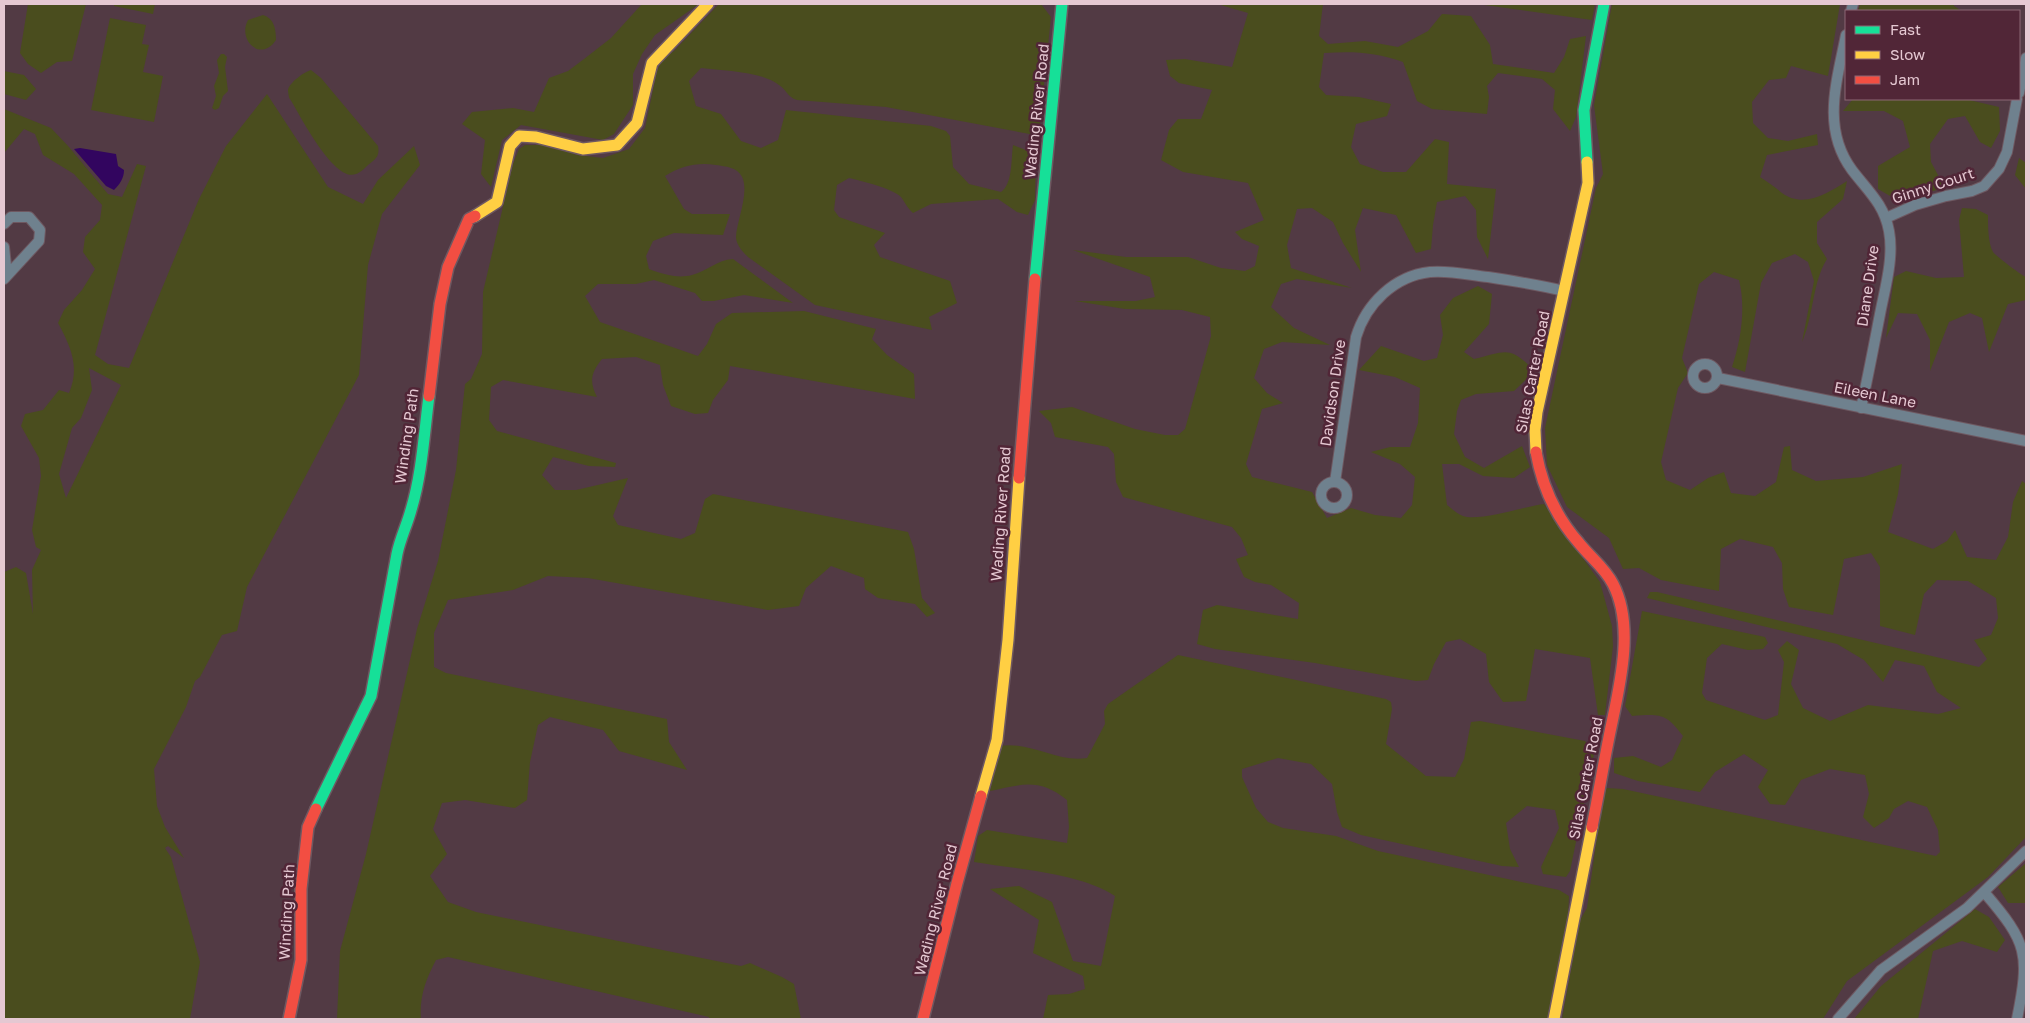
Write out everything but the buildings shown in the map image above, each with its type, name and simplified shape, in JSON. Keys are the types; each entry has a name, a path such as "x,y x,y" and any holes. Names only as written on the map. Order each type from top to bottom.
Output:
{"street":[{"name":"Winding Path","path":"289,1019 301,960 301,889 308,827 371,696 397,554 401,536 411,510 418,472 440,304 448,267 469,219 497,202 510,146 519,136 536,137 584,149 617,145 638,123 652,63 708,4"},
{"name":"Wading River Road","path":"924,1019 957,884 997,740 1008,640 1028,354 1062,4"},
{"name":"Silas Carter Road","path":"1554,1019 1621,677 1623,640 1621,614 1613,585 1577,541 1552,505 1535,455 1536,420 1588,184 1584,110 1604,4"},
{"name":"Diane Drive","path":"1845,39 1834,93 1832,114 1834,133 1844,158 1872,192 1886,218 1890,233 1888,277 1861,408"},
{"path":"2020,88 2026,58"},
{"name":"Ginny Court","path":"1886,218 1915,205 1972,191 1984,186 1999,169 2007,152 2018,100"},
{"path":"4,224 11,217 29,217 40,230 40,241 5,277"},
{"path":"4,246 5,277"},
{"name":"Davidson Drive","path":"1335,482 1356,336 1370,307 1385,292 1402,281 1431,272 1505,280 1564,291"},
{"name":"Eileen Lane","path":"1718,378 2026,441"},
{"path":"1838,1019 1881,970 1967,908 2026,851"},
{"path":"1984,892 2007,919 2016,935 2025,959 2025,973 2017,1019"}],"green space":[{"path":"28,4 86,4 72,61 57,62 41,73 28,64 20,53"},
{"path":"114,4 155,4 153,14 114,6"},
{"path":"642,4 699,4 655,35 642,54 633,74 633,105 614,134 603,140 521,125 502,140 491,187 481,174 485,140 462,124 472,112 513,108 534,112 549,78 568,71 611,38"},
{"path":"719,4 1041,4 1051,17 1039,133 1035,135 886,107 797,100 771,80 742,72 701,68 689,81 696,106 721,114 741,141 761,148 778,140 786,110 931,126 946,131 950,136 953,167 969,184 1001,192 1010,177 1013,145 1036,154 1035,200 1028,215 1017,212 998,199 931,204 913,213 901,197 884,188 849,178 837,185 834,210 839,217 885,233 874,245 880,257 950,281 957,303 929,317 932,330 815,305 748,257 739,246 736,238 744,199 744,189 743,180 739,173 729,167 709,164 689,166 677,170 665,176 684,209 692,214 730,214 723,235 674,233 653,241 646,256 649,269 659,273 687,276 722,261 733,259 793,303 744,295 714,301 702,301 695,293 654,280 636,284 598,284 585,296 600,322 698,356 707,344 716,324 732,313 804,311 876,329 872,339 887,355 914,374 915,399 730,366 728,380 713,400 708,413 695,414 671,406 663,385 660,365 636,357 602,359 592,377 597,397 503,380 491,387 489,420 497,431 616,463 615,467 589,466 553,457 542,475 555,490 576,490 628,478 613,516 618,525 681,539 695,533 705,499 713,494 908,532 914,549 922,598 935,613 927,617 915,604 878,598 865,589 864,578 831,566 806,588 799,606 768,610 588,578 548,576 513,590 448,600 434,633 434,667 446,673 667,719 669,742 687,770 619,751 603,730 550,717 538,725 530,762 527,800 515,808 465,800 442,803 433,829 447,854 430,876 448,902 476,912 741,966 750,963 794,984 801,1019 709,1019 709,1017 448,957 436,960 429,974 422,996 421,1019 337,1019 340,951 366,854 417,629 438,561 456,470 465,384 471,379 482,354 483,292 513,164 519,149 525,145 544,145 577,155 603,158 629,149 645,128 657,71 662,60 674,51"},
{"path":"1217,4 1323,4 1319,36 1328,44 1365,41 1398,47 1428,31 1442,14 1471,16 1490,45 1493,64 1554,73 1564,57 1570,39 1586,36 1576,117 1570,131 1553,109 1555,90 1542,79 1498,73 1487,86 1489,97 1487,114 1432,109 1417,101 1403,62 1364,53 1324,53 1319,87 1326,95 1359,97 1391,104 1387,116 1356,124 1351,147 1360,164 1383,172 1406,172 1435,139 1449,142 1447,184 1496,189 1488,259 1477,237 1476,210 1465,196 1437,202 1431,249 1416,253 1396,215 1363,208 1355,230 1361,272 1343,243 1333,222 1312,208 1297,209 1287,245 1291,268 1352,288 1297,279 1281,284 1271,307 1294,328 1330,345 1282,342 1264,349 1254,378 1267,393 1283,403 1262,409 1246,464 1252,477 1312,492 1327,518 1351,508 1375,515 1401,518 1412,505 1415,477 1400,464 1371,452 1390,447 1410,447 1418,423 1420,388 1395,377 1359,370 1381,346 1424,361 1437,358 1443,335 1440,315 1453,298 1478,286 1492,294 1489,324 1464,352 1474,359 1507,352 1519,357 1535,371 1514,391 1476,394 1461,400 1457,411 1454,434 1465,457 1484,468 1522,446 1530,467 1514,478 1483,476 1459,464 1442,464 1447,505 1463,516 1479,517 1544,504 1600,582 1612,626 1613,646 1605,715 1598,715 1590,658 1535,649 1526,701 1503,702 1489,682 1486,654 1460,639 1446,642 1428,680 1416,681 1315,663 1215,649 1197,644 1203,610 1217,605 1298,619 1299,603 1271,585 1255,582 1244,577 1236,559 1248,555 1241,538 1232,527 1123,497 1116,482 1114,454 1108,447 1055,437 1051,423 1039,411 1072,407 1135,429 1165,435 1178,435 1185,429 1211,336 1210,317 1182,310 1125,309 1075,301 1136,301 1155,297 1150,277 1073,250 1126,257 1188,257 1221,268 1245,271 1255,266 1259,246 1242,239 1235,232 1264,220 1248,183 1183,172 1161,160 1169,130 1178,119 1201,119 1212,90 1179,83 1170,76 1166,60 1185,59 1232,67 1248,13"},
{"path":"1477,4 1595,4 1592,20"},
{"path":"1612,4 1840,4 1828,76 1791,66 1786,78 1769,80 1752,102 1753,123 1768,138 1788,141 1817,134 1818,145 1767,155 1760,177 1790,198 1799,200 1816,198 1847,181 1843,199 1817,222 1817,243 1827,259 1818,278 1806,332 1802,342 1814,281 1808,262 1795,254 1772,263 1761,283 1745,372 1732,367 1742,324 1739,280 1714,272 1699,284 1682,358 1688,373 1678,388 1661,462 1666,480 1690,490 1708,478 1724,472 1731,493 1755,496 1776,482 1784,447 1790,446 1792,470 1816,481 1863,477 1902,464 1898,494 1888,532 1933,549 1947,541 1955,530 1967,557 1996,560 2008,537 2013,502 2022,481 2026,484 2026,837 1988,877 1847,981 1823,1019 1562,1019 1580,920 1587,908 1603,794 1607,788 1623,789 1936,856 1940,852 1938,830 1927,807 1908,801 1894,809 1889,818 1874,828 1863,817 1869,794 1865,775 1830,769 1801,780 1785,805 1770,804 1758,787 1768,770 1744,754 1715,772 1700,792 1638,781 1614,773 1614,758 1633,756 1661,767 1672,760 1683,736 1667,719 1656,715 1632,716 1625,706 1642,611 1765,637 1768,643 1763,649 1748,650 1722,644 1707,658 1702,693 1706,700 1765,720 1778,715 1784,662 1778,650 1787,641 1799,650 1791,684 1803,708 1830,721 1868,705 1938,714 1961,708 1937,692 1924,666 1895,660 1883,682 1864,660 1837,644 1647,598 1650,592 1657,592 1979,667 1987,659 1974,640 1991,635 1998,618 1996,598 1968,581 1937,580 1924,594 1915,635 1880,626 1880,567 1871,553 1844,559 1833,615 1789,607 1783,589 1782,563 1773,547 1740,539 1721,549 1719,591 1661,580 1639,568 1623,569 1609,538 1567,507 1547,465 1545,428 1596,188 1603,174 1594,105"},
{"path":"1860,4 1954,4 1960,10 1858,10"},
{"path":"263,15 267,16 274,24 276,40 270,47 258,49 248,41 245,28 248,20"},
{"path":"110,18 146,25 142,44 149,45 143,72 163,76 154,122 91,110"},
{"path":"221,54 227,57 225,67 228,91 223,96 219,108 215,110 212,108 216,96 214,86 219,73 217,60"},
{"path":"311,70 321,78 378,146 377,157 356,174 347,174 328,158 318,146 290,99 288,90 291,84 301,75"},
{"path":"4,71 24,75 36,89 26,100 4,94"},
{"path":"267,94 328,187 363,204 378,180 414,146 420,165 382,214 368,265 359,375 247,587 237,631 222,635 200,677 195,681 186,707 154,769 157,806 165,827 184,858 168,846 165,848 171,857 200,962 190,1019 4,1019 4,572 16,567 26,573 33,614 32,570 41,550 36,547 32,530 41,476 39,458 21,426 25,414 43,410 59,390 69,393 74,366 67,340 58,323 64,310 82,290 95,269 83,252 85,237 100,220 102,205 74,174 43,155 35,134 24,129 4,153 4,109 51,128 108,194 122,197 137,164 146,166 95,355 108,364 129,368 199,199 226,146","holes":["89,368 121,385 66,498 59,474 72,428 81,418 92,390"]},
{"path":"1852,100 1969,100 1999,107 2000,131 1991,148 1980,142 1965,116 1948,119 1930,144 1931,162 1945,188 1897,200 1878,189 1878,166 1910,147 1903,121 1884,111 1843,111"},
{"path":"2019,158 2026,163 2026,189 2015,175"},
{"path":"1962,208 1976,209 1988,215 1991,248 1999,257 2026,277 2026,300 2008,304 1989,352 1982,318 1970,313 1949,322 1930,371 1930,340 1917,314 1898,313 1886,338 1894,277 1906,271 1936,278 1964,277 1959,220"},
{"path":"1178,655 1386,699 1391,702 1392,709 1386,744 1426,776 1455,777 1464,759 1471,722 1480,721 1585,741 1594,754 1570,871 1566,877 1543,874 1541,867 1559,828 1555,810 1527,806 1506,823 1510,849 1519,867 1502,866 1361,835 1342,827 1332,784 1311,764 1278,758 1242,769 1242,777 1256,808 1268,822 1283,828 1336,836 1378,851 1559,890 1569,896 1568,916 1548,1019 1043,1019 1048,995 1069,994 1085,989 1083,976 1033,953 1039,920 990,889 1019,886 1052,902 1073,961 1101,966 1115,896 1101,888 1066,877 974,862 978,836 987,830 1067,843 1069,827 1067,800 1057,793 1048,788 1030,785 1012,786 990,791 1000,746 1022,746 1065,758 1087,758 1105,724 1104,711 1108,704"},
{"path":"2026,863 2026,903 2008,903 1998,887"},
{"path":"1975,909 1989,917 2005,940 1997,952 1962,941 1933,951 1918,1019 1854,1019 1881,986"}],"shaded area":[{"path":"80,148 116,154 118,166 124,170 121,181 114,190 106,186 74,149"}],"traffic: fast":[{"path":"1035,279 1062,4"},
{"path":"1587,162 1584,110 1604,4"},
{"path":"316,809 371,696 397,554 418,482 429,396"}],"traffic: slow":[{"path":"475,216 497,202 510,146 519,136 536,137 583,149 617,145 637,123 652,63 708,4"},
{"path":"1536,452 1535,430 1537,412 1588,183 1587,162"},
{"path":"981,796 997,740 1008,640 1019,478"},
{"path":"1554,1019 1592,827"}],"traffic: jam":[{"path":"429,396 440,304 448,267 469,219 475,216"},
{"path":"1019,478 1035,279"},
{"path":"1536,452 1542,477 1551,501 1563,523 1610,578 1620,601 1623,620 1623,660 1592,827"},
{"path":"923,1019 981,796"},
{"path":"289,1019 301,960 301,889 308,827 316,809"}]}
